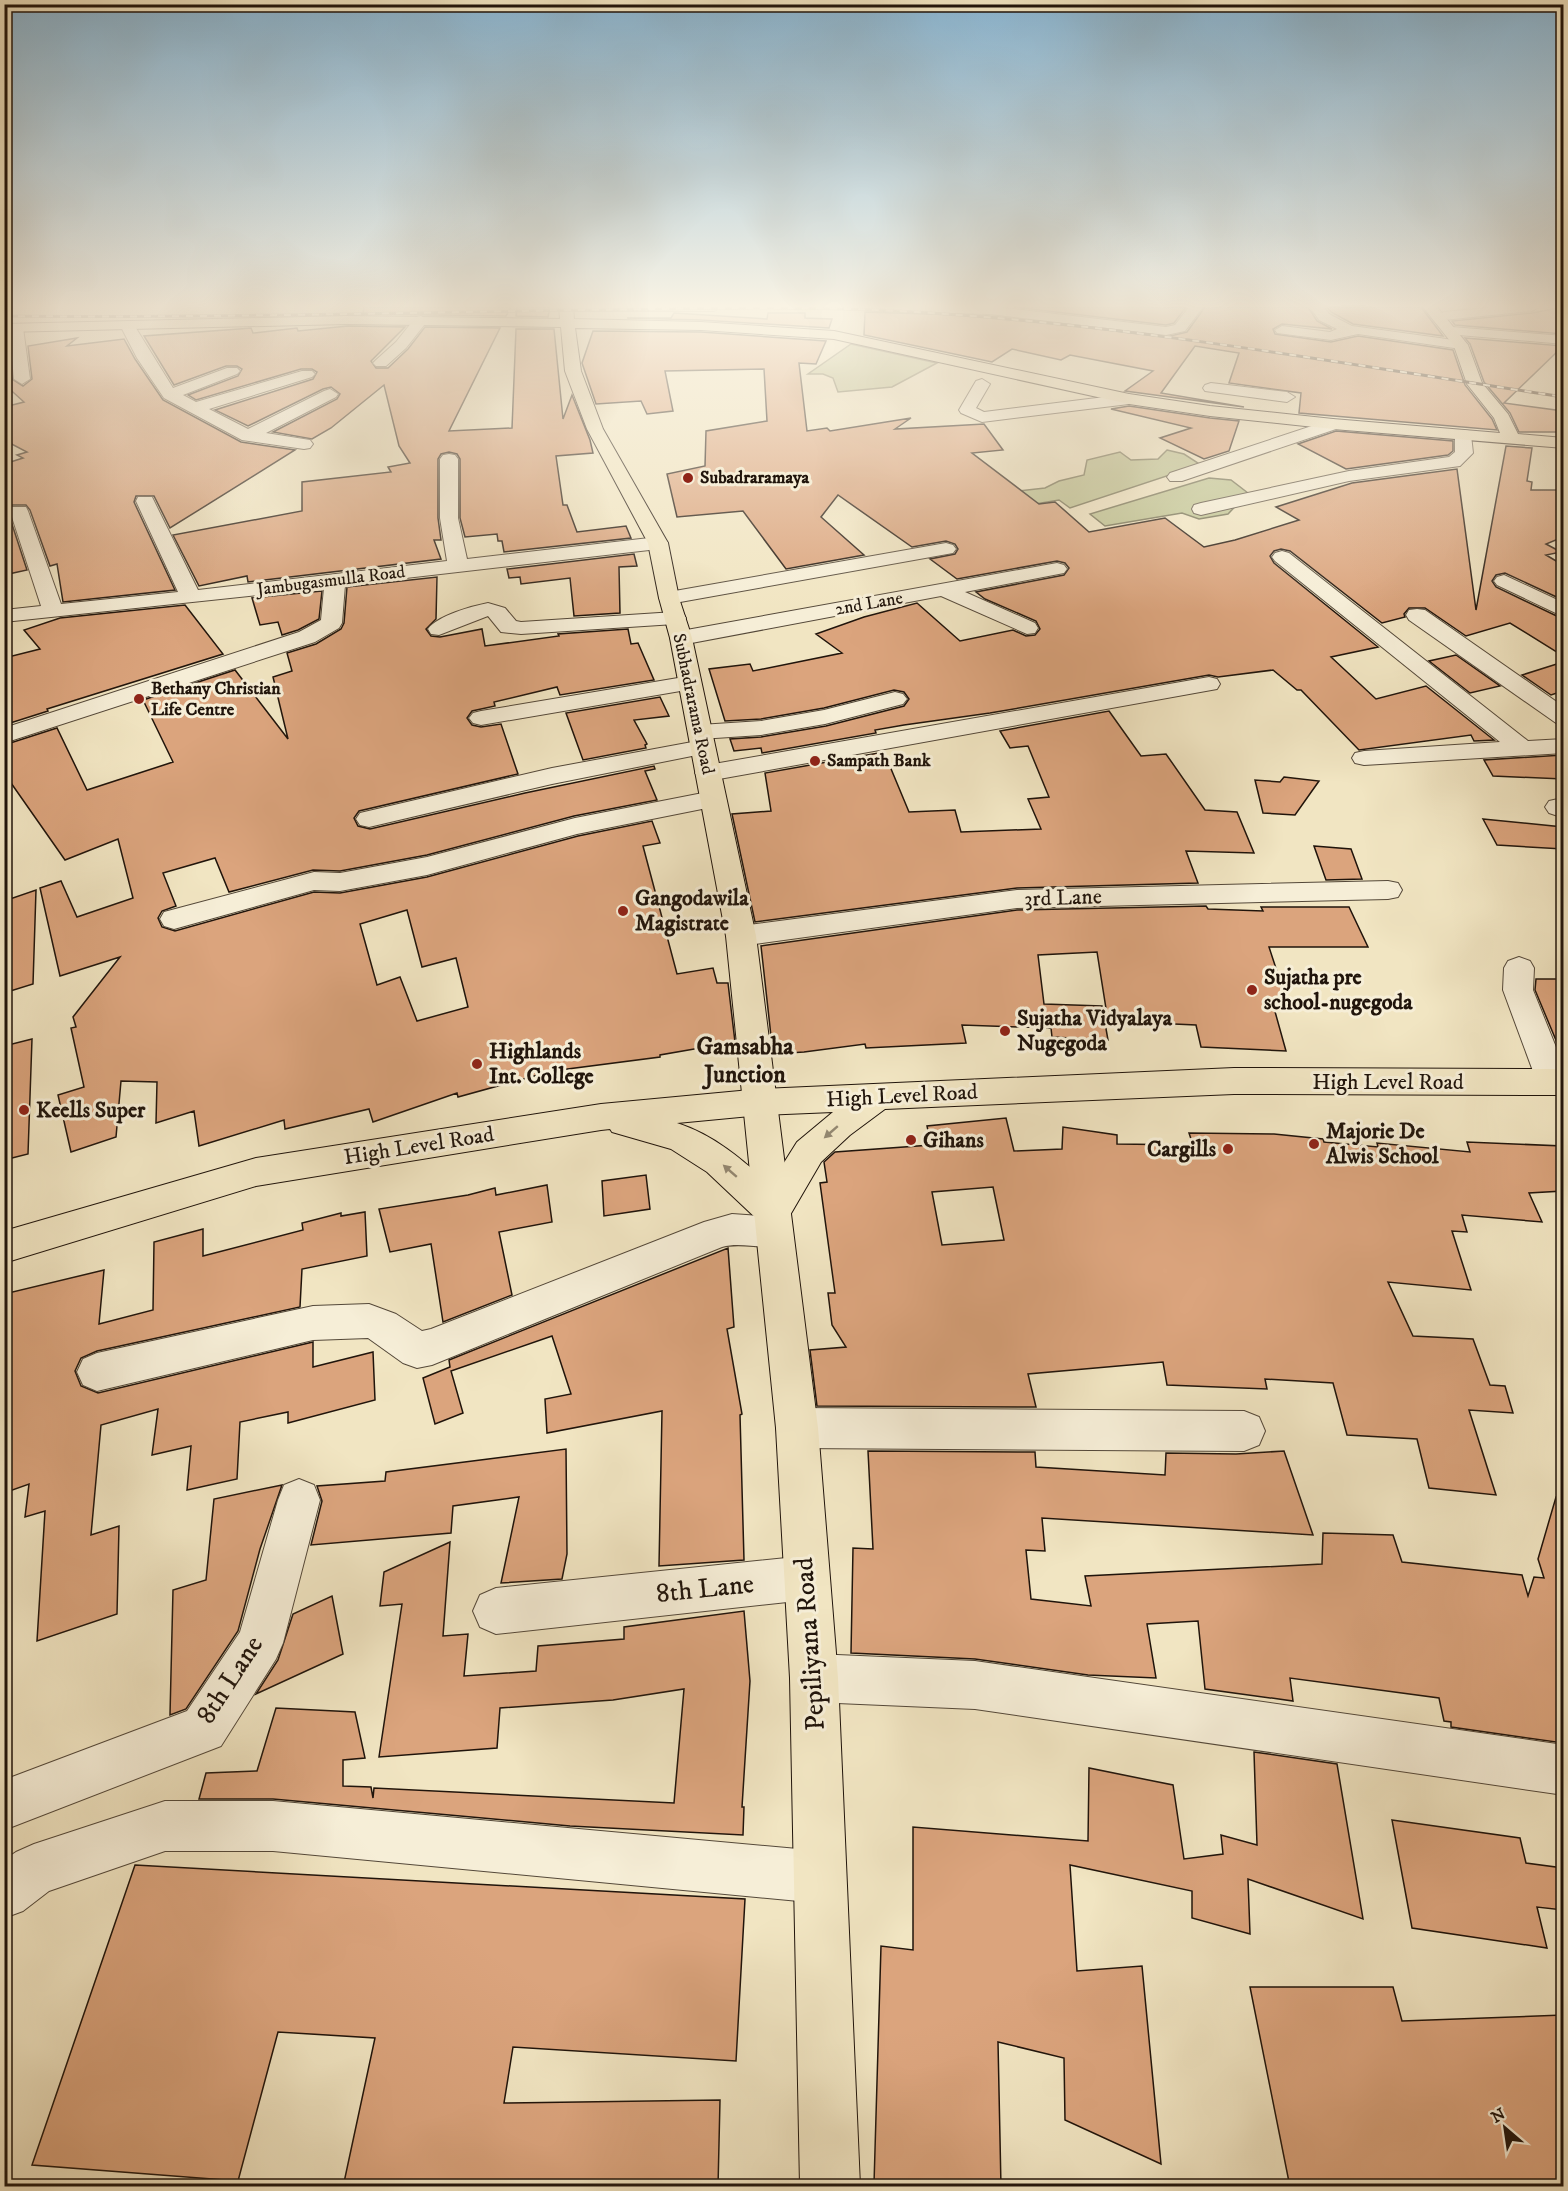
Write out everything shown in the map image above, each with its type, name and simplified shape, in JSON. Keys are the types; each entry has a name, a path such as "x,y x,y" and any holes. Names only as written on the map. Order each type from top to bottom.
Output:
{"main road":[{"name":"Subhadrarama Road","path":"587,409 595,429 658,543 702,739 741,936 761,1102"},
{"path":"1198,409 1333,424 1563,443"},
{"path":"1496,409 1502,417 1512,440"},
{"name":"High Level Road","path":"4,1247 256,1172 601,1117 761,1102 1234,1082 1558,1082"},
{"path":"601,1117 681,1138 707,1152 731,1171 774,1222 809,1152 838,1126 878,1097"},
{"name":"Pepiliyana Road","path":"761,1102 796,1428 814,1678 830,2187"}],"street":[{"path":"202,409 248,436 304,444"},
{"path":"248,436 300,409"},
{"path":"967,409 982,417 1045,409"},
{"path":"1176,477 1333,424"},
{"path":"1201,509 1349,476 1454,462 1464,453 1463,435"},
{"path":"449,459 449,518 458,565"},
{"path":"145,501 191,597"},
{"path":"19,511 53,611"},
{"name":"Jambugasmulla Road","path":"4,616 335,581 658,543"},
{"path":"439,629 481,610 490,609 496,611 509,627 521,628 675,618 946,549"},
{"path":"1282,557 1521,747"},
{"name":"2nd Lane","path":"675,618 944,590 1057,569"},
{"path":"4,736 307,637 331,623 335,581"},
{"path":"1504,581 1563,611"},
{"path":"944,590 1027,628"},
{"path":"1417,615 1563,718"},
{"path":"481,718 690,683"},
{"path":"174,919 314,881 340,882 427,866 711,786 1209,684"},
{"path":"369,819 702,739 825,717 896,699"},
{"path":"1364,758 1563,746"},
{"name":"3rd Lane","path":"741,936 1017,899 1388,890"},
{"path":"1519,968 1518,990 1558,1082"},
{"path":"98,1371 313,1323 369,1320 382,1326 417,1350 432,1347 717,1233 774,1222"},
{"path":"796,1428 1244,1431"},
{"name":"8th Lane","path":"4,1805 204,1729 260,1643 299,1500"},
{"name":"8th Lane","path":"496,1611 806,1578"},
{"path":"814,1678 975,1685 1563,1770"},
{"path":"4,1892 34,1870 165,1826 273,1827 820,1877"}],"green space":[{"path":"1167,450 1184,454 1198,463 1197,466 1070,508 1059,500 1023,506 999,493 1045,488 1059,481 1084,475 1087,460 1120,452 1131,460 1158,459"},
{"path":"1209,478 1231,480 1248,493 1228,514 1199,519 1182,513 1105,526 1090,514"}],"building":[{"path":"4,409 180,409 241,442 295,450 170,528 154,496 136,496 134,502 175,590 63,602 57,564 50,566 30,510 26,505 12,505 8,512 27,570 4,575 4,464 23,458 17,455 27,452 4,440"},
{"path":"217,409 282,409 248,426 215,410"},
{"path":"317,409 354,409 331,428 312,439 273,432"},
{"path":"390,409 460,409 449,431 512,428 513,409 562,409 563,419 567,409 578,409 593,453 556,456 563,505 567,505 577,532 626,526 631,538 504,552 502,541 498,541 497,534 465,537 460,518 460,459 457,454 449,452 441,454 438,459 438,518 441,540 434,540 441,559 248,582 247,576 199,586 173,535 302,511 302,482 391,472 388,467 410,463 399,446"},
{"path":"645,409 673,411 647,414"},
{"path":"766,409 804,409 807,431 827,428 830,431 911,418 895,429 984,424 1003,450 972,453 1039,504 1055,502 1089,532 1165,518 1204,547 1299,520 1276,507 1352,483 1457,469 1476,610 1506,446 1532,448 1527,481 1532,482 1531,490 1563,490 1563,537 1546,544 1561,552 1546,555 1563,565 1563,600 1505,573 1496,575 1492,581 1496,587 1563,619 1563,656 1510,623 1466,636 1425,608 1409,608 1404,614 1405,617 1382,623 1290,551 1281,549 1274,551 1270,556 1274,563 1378,647 1331,657 1376,699 1426,686 1494,740 1474,741 1471,735 1359,750 1301,690 1297,690 1273,670 1218,677 1209,675 990,713 875,730 876,733 762,753 761,748 734,751 730,739 761,737 826,726 904,706 909,699 904,692 894,690 824,708 761,719 725,721 709,669 750,664 753,671 842,653 816,634 864,617 917,603 960,641 1013,630 1026,636 1035,635 1040,629 1036,621 985,599 976,592 1064,575 1069,568 1065,563 1057,561 957,579 930,559 955,554 958,549 955,544 946,541 912,547 838,495 821,517 864,555 786,569 743,511 677,517 667,474 705,466 706,431 767,421"},
{"path":"1112,409 1151,409 1239,421 1229,451 1204,459 1160,438 1191,428"},
{"path":"1299,409 1484,409 1497,430 1299,413"},
{"path":"1507,409 1563,411 1563,432 1519,432"},
{"path":"1336,431 1453,441 1453,451 1448,455 1346,469 1298,444"},
{"path":"634,554 637,566 619,567 620,613 574,616 570,578 521,584 520,577 509,578 507,569"},
{"path":"437,577 436,619 426,629 431,636 440,637 482,629 485,646 559,636 558,634 628,629 631,644 638,643 654,680 560,695 557,687 494,702 495,706 472,711 467,718 472,725 481,727 501,724 518,774 359,811 354,818 358,826 370,829 654,766 655,769 645,771 657,800 574,816 427,855 340,871 313,870 229,892 215,858 163,873 176,906 162,911 158,918 162,927 175,931 314,892 340,893 427,877 578,836 652,821 660,843 643,846 677,974 713,968 717,983 728,983 735,1042 660,1055 660,1057 552,1071 458,1097 457,1093 373,1122 369,1109 285,1129 284,1120 199,1146 194,1111 156,1123 157,1082 121,1081 116,1137 71,1152 58,1095 84,1087 71,1028 76,1027 73,1017 120,957 60,976 40,888 61,881 77,917 133,898 118,839 65,860 4,773 4,745 57,728 87,790 173,762 143,700 235,670 288,739 273,677 292,671 287,653 316,644 341,629 344,623 347,587","holes":["407,910 422,967 456,958 468,1007 417,1021 400,977 377,985 360,924"]},
{"path":"322,591 319,619 282,635 278,622 260,625 252,598"},
{"path":"185,605 223,654 47,709 48,711 4,725 4,658 40,649 24,630 60,618"},
{"path":"1456,655 1500,686 1470,693 1429,661"},
{"path":"1563,662 1563,691 1551,695 1522,675"},
{"path":"660,697 669,716 634,720 647,744 646,748 583,760 566,713"},
{"path":"1109,711 1141,756 1166,754 1205,810 1237,812 1254,853 1186,851 1198,883 1017,888 755,922 732,814 771,811 765,773 884,752 909,812 955,810 961,832 1041,829 1028,799 1049,797 1028,746 1010,748 1000,731"},
{"path":"1563,755 1563,779 1493,776 1484,760"},
{"path":"1284,777 1319,781 1295,815 1263,813 1255,780 1280,782"},
{"path":"1483,819 1563,827 1563,849 1497,845"},
{"path":"1314,846 1351,849 1362,879 1326,880"},
{"path":"36,890 33,984 4,993 4,901"},
{"path":"1206,906 1208,909 1263,911 1261,907 1349,907 1368,947 1269,947 1289,1008 1274,1008 1286,1051 1201,1047 1196,1025 1108,1021 1097,952 1038,955 1044,1004 1102,1006 1108,1040 1052,1037 1051,1028 962,1025 966,1043 866,1048 865,1044 773,1054 761,946 1017,910"},
{"path":"1536,979 1563,979 1563,1057 1535,990"},
{"path":"32,1039 28,1154 4,1160 4,1046"},
{"path":"1006,1118 1014,1151 1062,1149 1063,1127 1117,1135 1117,1144 1193,1145 1189,1133 1274,1134 1378,1147 1377,1143 1470,1152 1467,1142 1563,1146 1563,1191 1529,1193 1542,1222 1462,1215 1467,1232 1452,1231 1471,1290 1388,1282 1413,1336 1473,1339 1490,1385 1505,1386 1513,1413 1469,1410 1496,1495 1429,1488 1417,1439 1347,1435 1333,1383 1265,1379 1267,1389 1167,1385 1163,1362 1028,1374 1036,1407 817,1406 810,1350 846,1347 832,1325 828,1293 835,1293 820,1183 827,1182 824,1162 835,1152 931,1145 927,1126","holes":["993,1187 1004,1240 942,1245 932,1192"]},
{"path":"646,1175 650,1209 604,1216 602,1181"},
{"path":"547,1185 552,1222 499,1232 512,1295 443,1322 431,1244 390,1252 379,1209 468,1195 495,1188 496,1195"},
{"path":"365,1212 367,1256 302,1269 300,1307 97,1351 81,1358 75,1371 81,1386 98,1393 313,1342 313,1367 373,1352 375,1400 288,1423 288,1412 240,1422 237,1479 187,1490 191,1446 152,1455 158,1409 101,1425 91,1535 119,1526 117,1614 37,1641 45,1511 25,1517 29,1484 4,1493 4,1294 104,1270 99,1324 153,1310 154,1242 203,1229 203,1256 303,1230 302,1223 341,1213 341,1216"},
{"path":"728,1248 734,1327 727,1329 742,1414 740,1415 744,1560 659,1566 662,1411 547,1433 545,1399 571,1394 552,1336 451,1371 463,1413 435,1424 423,1378 450,1367 449,1360"},
{"path":"566,1449 567,1554 562,1579 501,1583 519,1497 453,1506 451,1533 311,1545 322,1501 317,1486 385,1481 386,1472"},
{"path":"868,1451 1035,1452 1036,1467 1165,1475 1166,1453 1236,1454 1284,1451 1313,1535 1042,1518 1045,1551 1026,1550 1031,1599 1091,1606 1085,1576 1322,1564 1323,1533 1393,1535 1402,1562 1522,1575 1528,1596 1534,1577 1544,1578 1538,1559 1556,1497 1563,1498 1563,1743 1451,1727 1451,1722 1444,1721 1439,1698 1290,1678 1293,1701 1205,1689 1198,1621 1147,1624 1156,1678 1088,1675 975,1659 851,1653 853,1548 873,1549"},
{"path":"282,1485 260,1549 238,1631 186,1709 170,1715 173,1590 206,1580 214,1499"},
{"path":"450,1542 443,1636 468,1634 464,1676 536,1671 538,1646 624,1639 624,1627 744,1611 750,1681 742,1807 744,1807 743,1835 570,1826 273,1799 199,1799 206,1773 257,1771 276,1708 355,1712 365,1758 343,1760 343,1786 371,1787 373,1798 374,1788 674,1803 684,1689 613,1700 500,1708 497,1748 379,1757 402,1604 380,1606 384,1572"},
{"path":"332,1596 343,1654 256,1694 278,1660 293,1614"},
{"path":"1254,1752 1337,1764 1363,1919 1248,1879 1250,1934 1192,1918 1192,1891 1070,1865 1077,1971 1142,1966 1161,2164 1065,2120 1064,2058 998,2042 1001,2187 898,2187 874,2184 881,1946 913,1950 913,1827 1088,1841 1089,1768 1173,1785 1184,1859 1223,1854 1221,1835 1257,1845"},
{"path":"1392,1820 1520,1838 1526,1863 1563,1868 1563,1910 1537,1907 1547,1948 1412,1928"},
{"path":"135,1865 745,1899 736,2061 513,2047 504,2103 720,2100 718,2187 343,2187 375,2038 278,2032 238,2181 32,2165"},
{"path":"1250,1987 1393,1987 1402,2021 1563,2015 1563,2187 1290,2187"}],"place":[{"name":"Subadraramaya","path":"688,478"},
{"name":"Bethany Christian Life Centre","path":"139,699"},
{"name":"Sampath Bank","path":"815,761"},
{"name":"Gangodawila Magistrate","path":"623,911"},
{"name":"Sujatha pre school-nugegoda","path":"1252,990"},
{"name":"Sujatha Vidyalaya Nugegoda","path":"1005,1031"},
{"name":"Highlands Int. College","path":"477,1064"},
{"name":"Keells Super","path":"24,1110"},
{"name":"Gihans","path":"911,1140"},
{"name":"Majorie De Alwis School","path":"1314,1144"},
{"name":"Cargills","path":"1228,1149"}],"district":[{"name":"Gamsabha Junction","path":"745,1061"}]}
